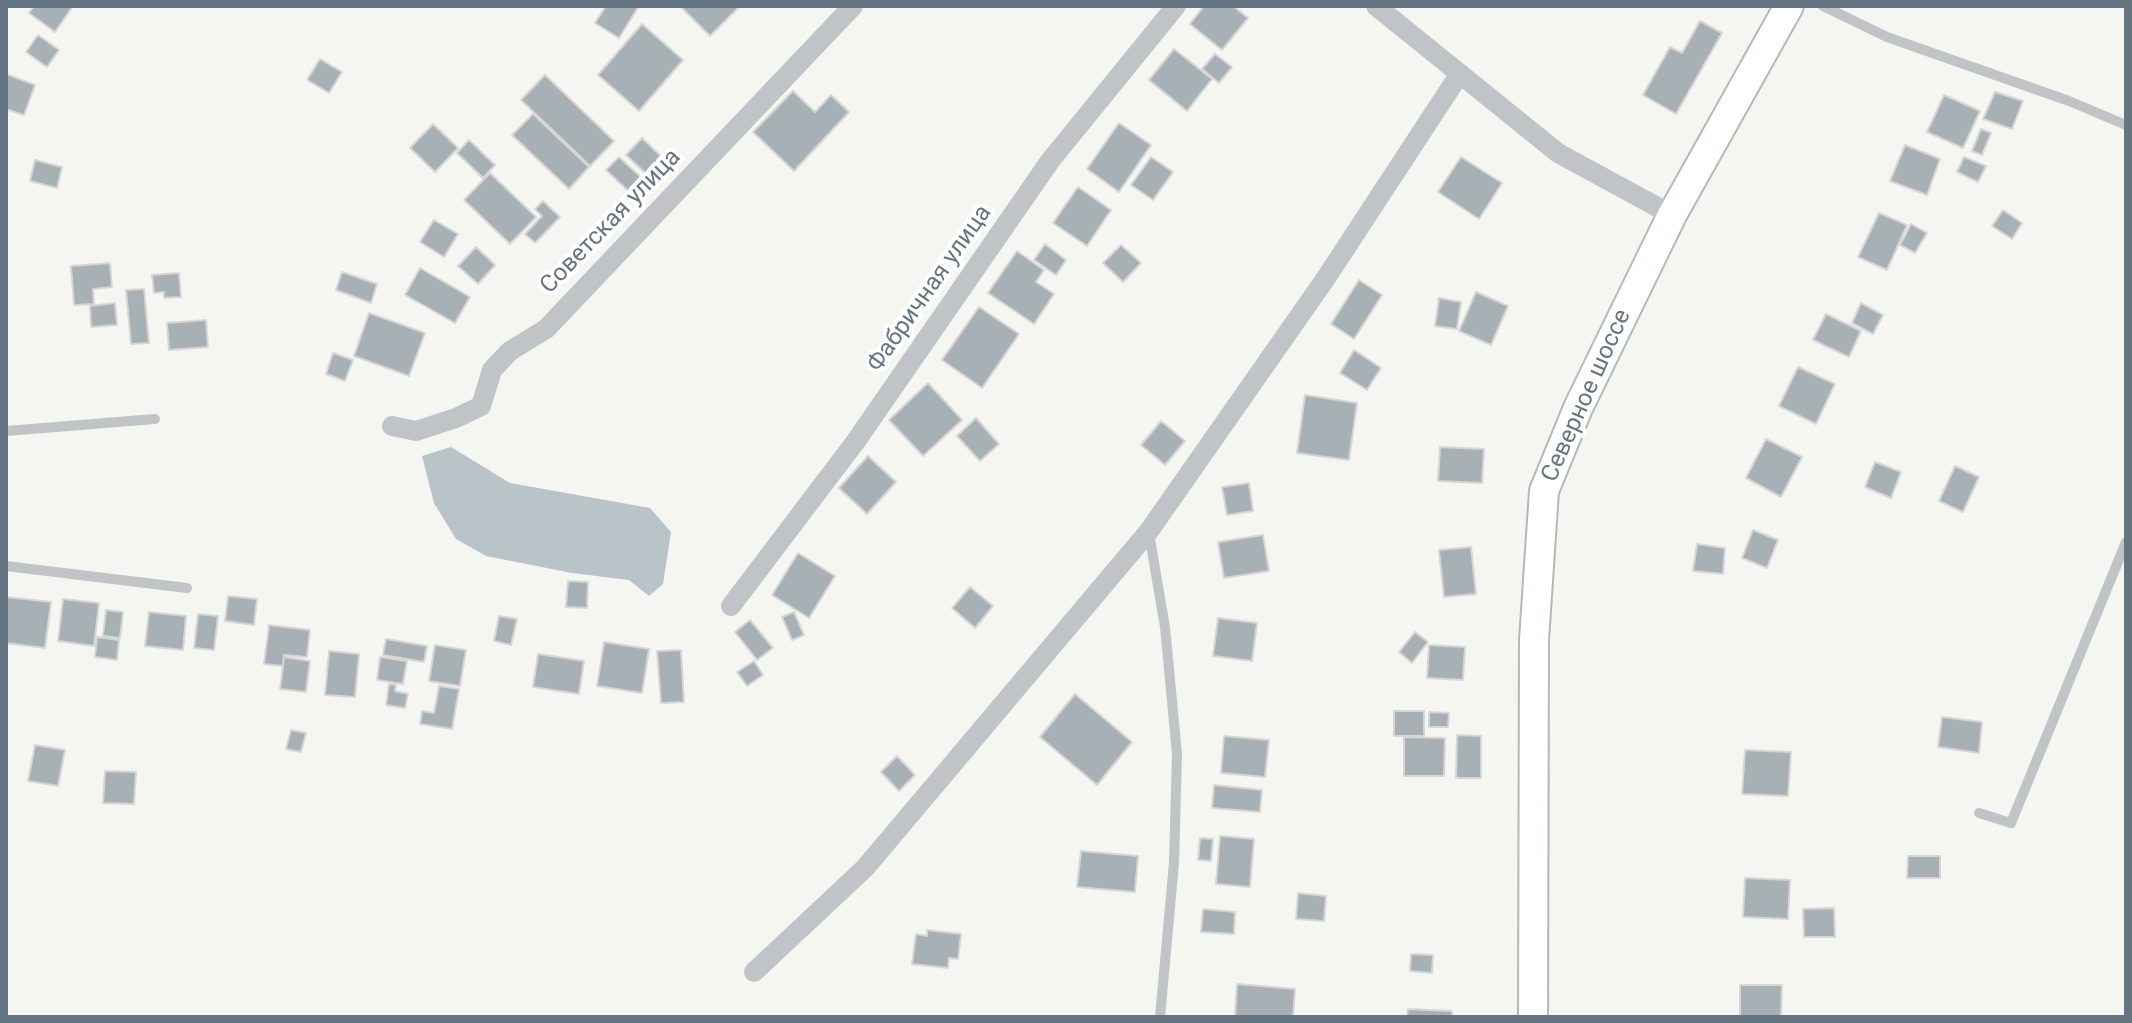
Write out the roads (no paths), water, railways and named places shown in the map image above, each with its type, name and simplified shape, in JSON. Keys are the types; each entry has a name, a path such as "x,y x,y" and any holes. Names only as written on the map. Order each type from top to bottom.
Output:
{"main road":[{"name":"Северное шоссе","path":"1533,1017 1534,640 1544,491 1578,408 1672,215 1789,6"}],"street":[{"name":"Советская улица","path":"392,426 416,431 481,406 492,370 510,351 546,329 853,6"},
{"name":"Фабричная улица","path":"731,606 856,441 1050,161 1176,6"},
{"path":"1376,6 1558,153 1672,215"},
{"path":"754,972 865,868 1149,531 1326,278 1459,75"}],"lane":[{"path":"1823,6 1887,37 2069,101 2126,125"},
{"path":"6,431 155,419"},
{"path":"1149,531 1165,627 1177,754 1174,863 1160,1017"},
{"path":"1979,813 2011,823 2126,542"},
{"path":"6,566 187,588"}]}
